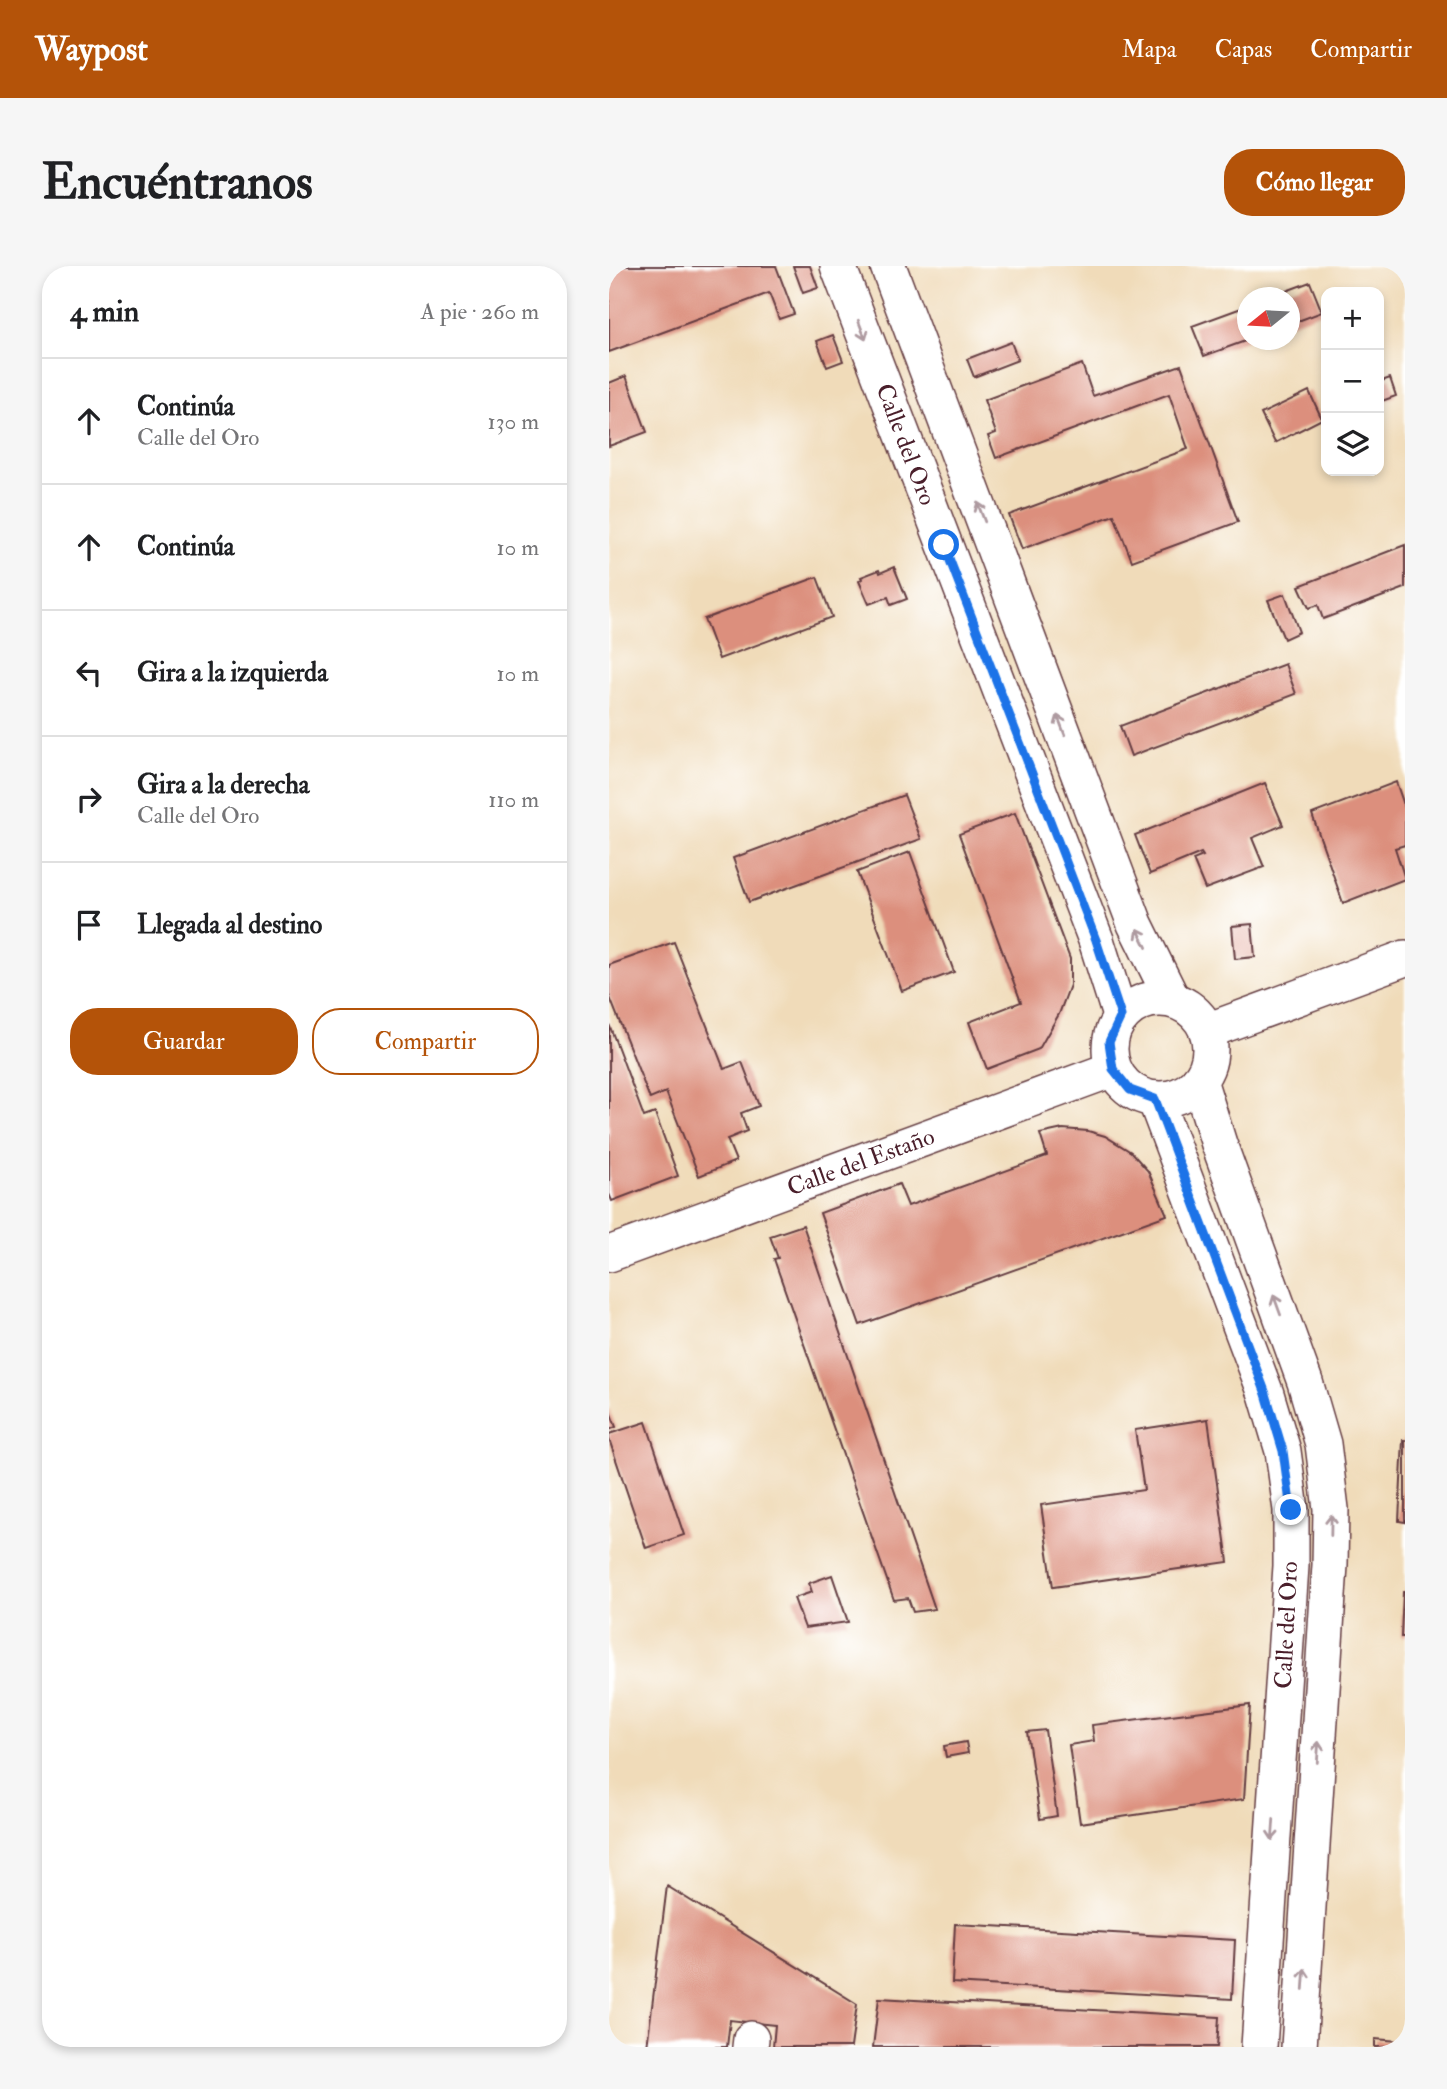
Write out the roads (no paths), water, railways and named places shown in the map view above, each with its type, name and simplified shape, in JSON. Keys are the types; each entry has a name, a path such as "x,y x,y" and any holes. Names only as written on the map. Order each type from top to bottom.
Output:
{"street":[{"name":"Calle del Oro","path":"838,266 1096,940 1121,1016"},
{"name":"Calle del Oro","path":"888,266 1135,924 1172,999"},
{"path":"1207,1031 1405,958"},
{"path":"1172,999 1193,1011 1207,1031 1209,1057 1199,1080 1179,1095 1155,1099 1130,1090 1113,1069 1109,1042 1121,1016 1144,1000 1172,999"},
{"name":"Calle del Estaño","path":"609,1254 1113,1069"},
{"path":"1199,1080 1219,1144 1305,1382 1323,1444 1331,1509 1331,1565 1300,2047"},
{"name":"Calle del Oro","path":"1155,1099 1266,1394 1283,1451 1291,1510 1291,1566 1259,2047"}]}
